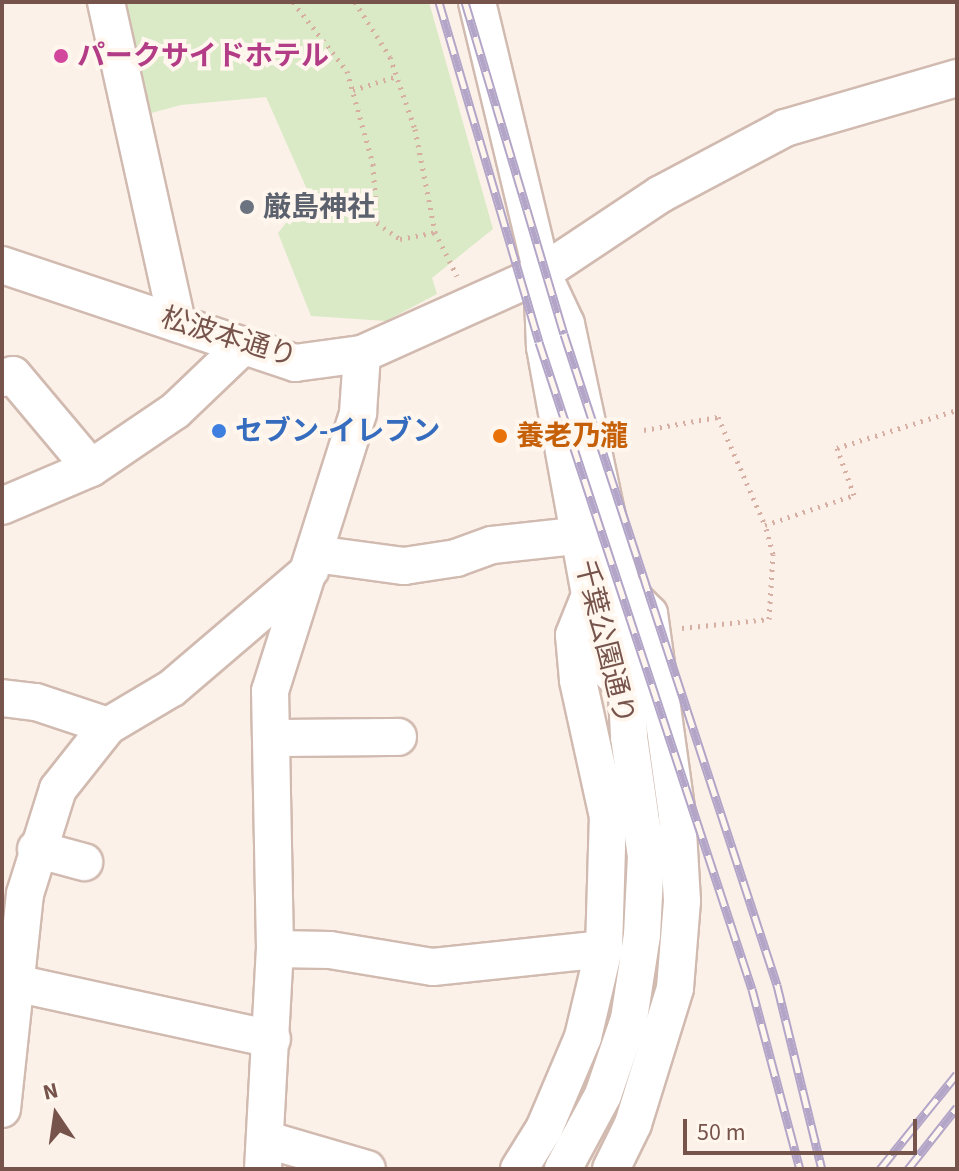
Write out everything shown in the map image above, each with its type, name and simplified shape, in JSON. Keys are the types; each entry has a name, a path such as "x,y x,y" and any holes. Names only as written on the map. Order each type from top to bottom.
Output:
{"street":[{"path":"106,2 177,323"},
{"name":"千葉公園通り","path":"477,2 542,273 545,347 606,591 646,856 642,935 629,1019 603,1095 563,1169"},
{"name":"松波本通り","path":"2,265 295,363 362,354 542,273 661,194 785,128 957,78"},
{"path":"2,506 91,468 175,411 242,347"},
{"path":"362,354 358,413 270,691 275,949 266,1155 367,1169"},
{"path":"2,378 13,375 91,468"},
{"path":"2,1109 6,1032 15,983 13,893 36,849 58,789 108,726 172,688 313,562 404,566 456,558 492,545 594,534"},
{"path":"519,1169 544,1129 583,1037 604,949 608,817 578,680 574,635 606,591 649,614 677,815 682,901 675,988 633,1124 611,1169"},
{"path":"2,698 36,702 108,726"},
{"path":"271,738 398,737"},
{"path":"36,849 84,862"},
{"path":"275,949 330,950 433,967 604,949"},
{"path":"15,983 272,1039"}],"path":[{"path":"293,2 347,71 373,164 377,223 400,239 435,232"},
{"path":"355,2 397,76 415,129 435,232 449,265 477,302"},
{"path":"353,90 397,76"},
{"path":"765,525 854,495 837,448 957,410"},
{"path":"644,430 718,417 765,525 773,554 769,619 669,629"}],"green space":[{"path":"112,2 429,2 493,229 432,278 437,294 386,321 311,316 278,233 309,194 266,97 181,105 144,115"}],"railway":[{"path":"439,2 539,342 752,989 800,1169"},
{"path":"465,2 564,334 777,985 822,1169"},
{"path":"880,1169 957,1074"},
{"path":"908,1169 957,1107"}],"place":[{"name":"パークサイドホテル","path":"61,56"},
{"name":"厳島神社","path":"247,207"},
{"name":"セブン-イレブン","path":"219,431"},
{"name":"養老乃瀧","path":"500,436"}]}
